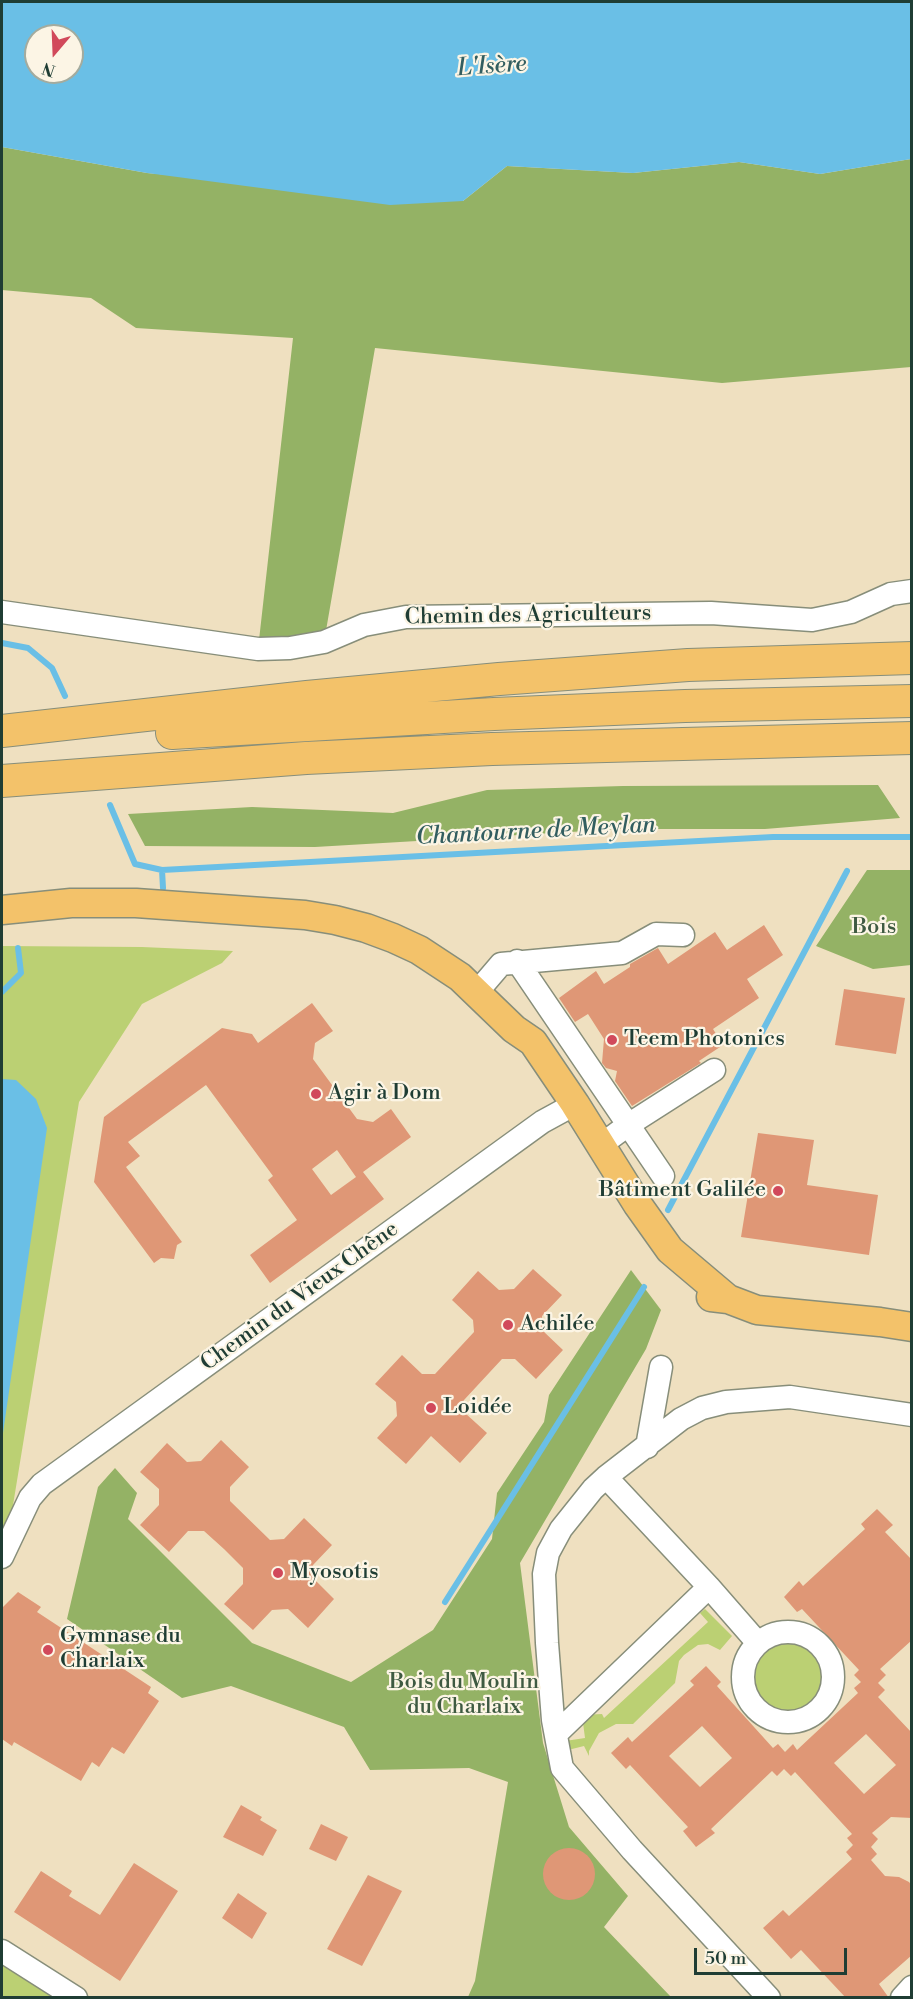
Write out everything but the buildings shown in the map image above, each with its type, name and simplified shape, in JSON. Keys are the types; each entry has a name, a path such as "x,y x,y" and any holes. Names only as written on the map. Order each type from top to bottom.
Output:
{"highway":[{"path":"2,732 307,697 499,679 688,665 912,658"},
{"path":"2,746 286,725 494,714 685,706 912,701"},
{"path":"2,781 294,759 492,749 912,738"}],"main road":[{"path":"9,909 71,903 136,903 305,915 335,920 384,934 410,946 441,964 477,992 514,1029 522,1052 601,1145 638,1205 670,1250 728,1299"},
{"path":"568,1108 643,1245 659,1266 695,1295 728,1299 757,1310 912,1327"}],"street":[{"name":"Chemin des Agriculteurs","path":"2,612 268,649 324,642 364,625 406,617 711,613 812,620 851,612 891,594 912,591"},
{"path":"477,992 501,964 622,952 656,934 683,935"},
{"path":"517,961 663,1176"},
{"path":"601,1145 714,1070"},
{"name":"Chemin du Vieux Chêne","path":"2,1557 30,1498 42,1484 542,1122 568,1108"},
{"path":"646,1447 661,1367"},
{"path":"769,1998 632,1850 562,1768 556,1734 547,1633 544,1574 548,1553 561,1529 593,1489 681,1419 702,1408 726,1402 790,1397 912,1414"},
{"path":"606,1477 757,1642"},
{"path":"556,1734 709,1587"},
{"path":"785,1631 800,1632 813,1639 824,1649 831,1662 834,1677 831,1692 824,1705 813,1715 799,1721 783,1722 769,1718 756,1710 747,1698 742,1683 743,1668 748,1654 757,1642 770,1634 785,1631"},
{"path":"2,1951 76,1998"},
{"path":"902,1998 912,1987"}],"green space":[{"path":"2,147 147,173 463,201 507,166 633,173 739,162 820,174 911,159 911,367 722,383 375,348 324,642 258,649 293,338 136,328 91,298 2,290"},
{"path":"878,785 900,818 765,829 621,829 315,847 145,846 128,814 252,807 393,813 487,790 623,786"},
{"name":"Bois","path":"867,870 911,870 911,965 873,969 816,946"},
{"path":"2,946 142,947 233,951 222,963 142,1004 79,1102 5,1554 2,1557"},
{"name":"Bois du Moulin du Charlaix","path":"631,1270 661,1310 646,1349 520,1563 543,1743 569,1827 628,1896 604,1927 671,1997 468,1997 475,1981 508,1782 469,1768 370,1770 344,1727 231,1686 182,1698 67,1619 98,1487 115,1468 137,1493 128,1519 252,1643 351,1682 433,1630 492,1539 497,1493 544,1422 549,1395"},
{"path":"705,1609 732,1636 720,1650 708,1644 698,1645 684,1655 679,1661 675,1683 633,1724 616,1724 599,1733 589,1751 589,1756 584,1746 568,1750 565,1741 585,1738 582,1715 602,1714 604,1718 708,1622 700,1613"},
{"path":"788,1641 802,1644 814,1651 821,1663 824,1677 821,1691 814,1703 802,1710 788,1713 774,1710 762,1703 755,1691 752,1677 755,1663 762,1651 774,1644"},
{"path":"2,1963 58,1997 2,1997"}],"water":[{"name":"L'Isère","path":"2,2 911,2 911,159 820,174 739,162 633,173 507,166 463,201 390,205 147,173 2,147"},
{"path":"2,1079 16,1080 36,1099 47,1128 2,1440"}],"waterway":[{"name":"Chantourne de Meylan","path":"2,643 28,648 52,668 65,696"},
{"name":"Chantourne de Meylan","path":"110,805 135,864 162,870 773,837 912,837"},
{"path":"162,870 163,888"},
{"path":"668,1210 847,871"},
{"path":"2,992 21,973 18,948"},
{"path":"445,1602 644,1287"}],"place":[{"name":"Teem Photonics","path":"612,1040"},
{"name":"Agir à Dom","path":"316,1094"},
{"name":"Bâtiment Galilée","path":"778,1191"},
{"name":"Achilée","path":"508,1325"},
{"name":"Loidée","path":"431,1408"},
{"name":"Myosotis","path":"278,1573"},
{"name":"Gymnase du Charlaix","path":"48,1650"}]}
